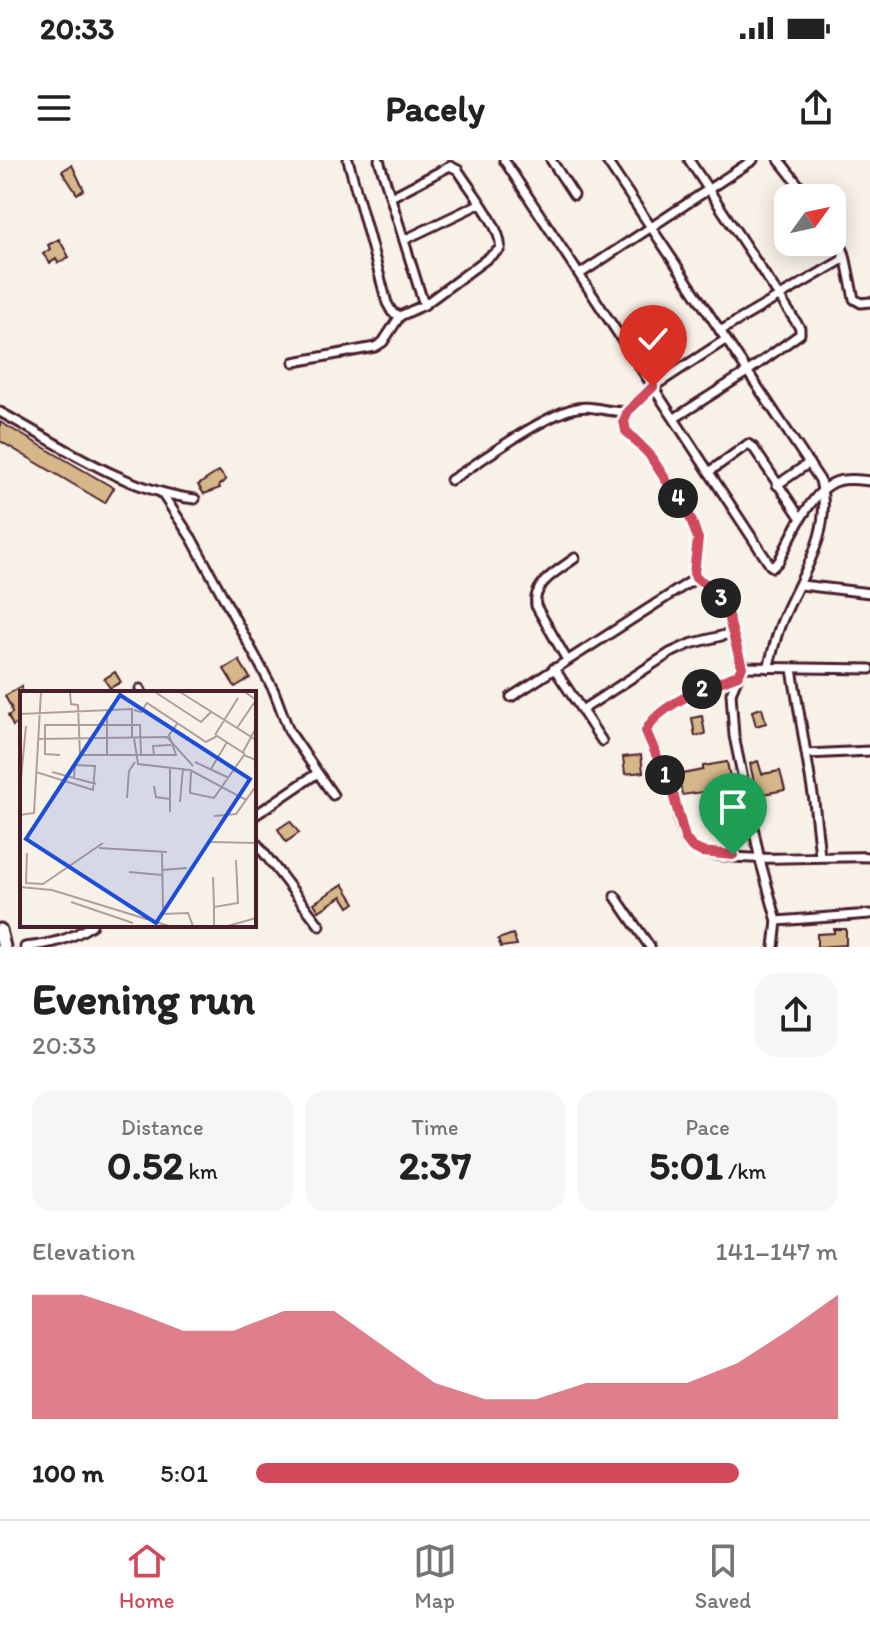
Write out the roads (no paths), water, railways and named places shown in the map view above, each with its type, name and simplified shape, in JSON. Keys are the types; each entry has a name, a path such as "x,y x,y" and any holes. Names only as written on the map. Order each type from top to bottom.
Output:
{"main road":[{"path":"0,930 4,947"}],"street":[{"path":"348,160 387,303 392,312 400,316"},
{"path":"379,160 424,305"},
{"path":"504,160 773,567 779,561 800,517 823,490 836,481 870,481"},
{"path":"551,160 574,195"},
{"path":"606,160 820,480 825,516 801,585 780,625 768,668"},
{"path":"675,418 800,334 779,296 689,160"},
{"path":"580,274 753,160"},
{"path":"779,160 798,184"},
{"path":"294,362 375,347 383,342 400,316 424,305 500,249 502,241 458,170 450,166 391,197"},
{"path":"404,240 479,204"},
{"path":"720,331 842,260 843,256"},
{"path":"845,256 854,299 861,303 870,302"},
{"path":"725,340 653,387 628,411 624,421 626,431 649,454 691,519 698,539 694,573 696,578 718,591 733,633 740,671 731,693 734,736 760,860 777,921 774,947"},
{"path":"451,480 548,419 572,408 586,406 616,413 628,411"},
{"path":"0,412 105,470 163,495 195,499"},
{"path":"709,472 748,444 800,517"},
{"path":"777,485 809,463"},
{"path":"163,495 192,539 274,691 289,731 333,795"},
{"path":"567,660 534,598 549,578 575,558"},
{"path":"511,697 696,578"},
{"path":"801,585 870,593"},
{"path":"582,710 670,653 690,644 733,633"},
{"path":"554,668 602,741"},
{"path":"870,669 768,668 740,671 668,708 650,723 646,731 673,794 685,838 692,847 702,852 760,860 870,857"},
{"path":"792,669 820,856"},
{"path":"807,754 870,751"},
{"path":"256,815 316,774"},
{"path":"256,843 320,926"},
{"path":"615,896 650,947"},
{"path":"777,921 870,914"},
{"path":"25,947 57,945 89,927"}]}
